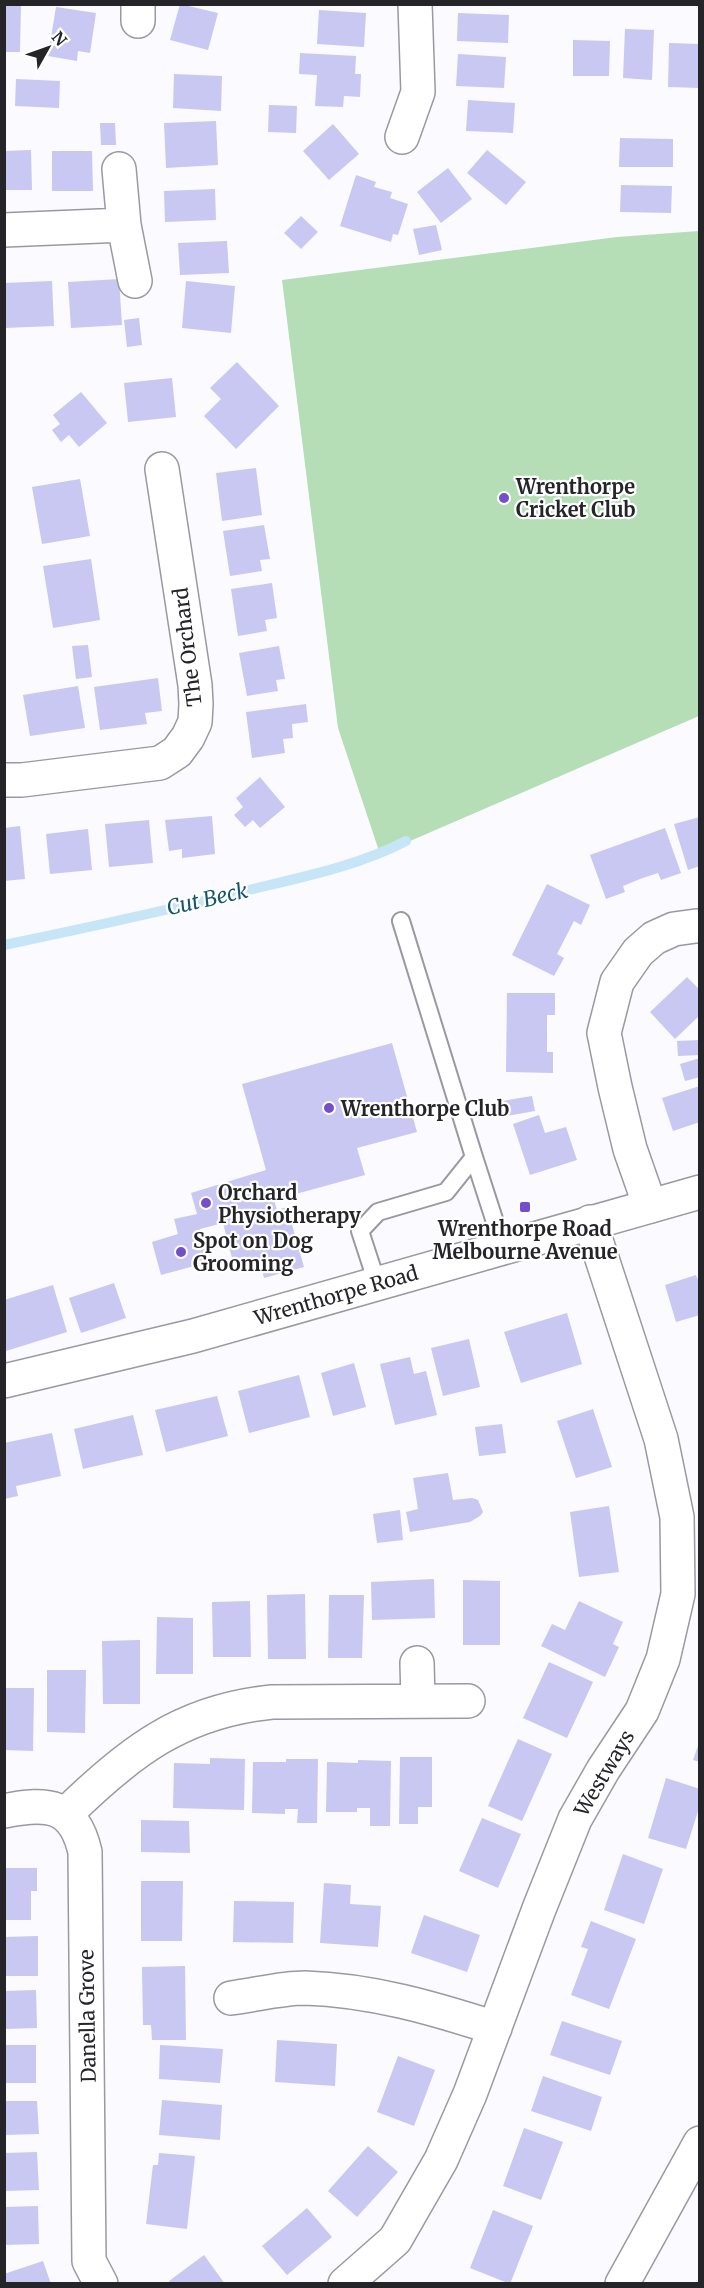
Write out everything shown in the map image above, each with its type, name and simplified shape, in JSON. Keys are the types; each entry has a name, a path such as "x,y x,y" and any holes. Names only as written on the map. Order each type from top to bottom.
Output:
{"street":[{"path":"402,137 430,95 415,4"},
{"path":"119,169 124,225 135,281"},
{"path":"4,230 124,225"},
{"name":"The Orchard","path":"4,780 22,780 160,763 177,752 188,737 195,722 195,685 162,469"},
{"path":"650,1206 630,1149 604,1033 617,982 638,952 654,938 697,921"},
{"name":"Wrenthorpe Road","path":"4,1381 193,1336 699,1192"},
{"name":"Westways","path":"345,2283 395,2240 441,2160 495,2028 538,1909 575,1819 603,1770 642,1711 663,1659 678,1594 677,1517 661,1439 590,1222"},
{"path":"417,1662 418,1701"},
{"path":"4,1811 32,1805 66,1814 102,1779 140,1750 175,1729 208,1714 241,1705 272,1702 468,1701"},
{"name":"Danella Grove","path":"66,1814 80,1832 85,1852 89,2261 101,2283"},
{"path":"231,1998 303,1988 348,1992 393,1999 446,2012 495,2028"},
{"path":"622,2283 699,2143"}],"lane":[{"path":"401,921 503,1247"},
{"path":"377,1283 360,1231 378,1212 446,1192 474,1157"}],"green space":[{"name":"Wrenthorpe Cricket Club","path":"699,231 699,716 380,854 338,728 282,280 617,237"}],"building":[{"path":"4,4 21,4 20,52 4,52"},
{"path":"180,4 218,13 208,50 170,40"},
{"path":"56,7 96,13 90,53 78,51 77,61 48,56"},
{"path":"319,10 366,13 364,47 317,44"},
{"path":"458,13 509,15 508,43 457,41"},
{"path":"625,29 654,30 652,80 623,78"},
{"path":"573,40 610,41 609,76 573,76"},
{"path":"669,43 700,44 700,88 668,87"},
{"path":"300,53 356,56 355,74 361,74 360,97 344,96 343,107 315,106 317,75 299,74"},
{"path":"458,54 506,57 504,88 456,86"},
{"path":"174,74 222,76 221,111 173,108"},
{"path":"16,79 60,81 59,108 15,106"},
{"path":"468,100 515,103 513,133 466,131"},
{"path":"269,105 297,106 296,133 268,132"},
{"path":"216,121 218,165 166,168 164,123"},
{"path":"100,123 115,123 116,145 101,145"},
{"path":"333,124 359,154 329,180 303,151"},
{"path":"620,138 673,139 673,167 619,167"},
{"path":"31,150 32,190 4,190 4,151"},
{"path":"487,150 526,182 506,205 467,173"},
{"path":"52,151 92,151 93,191 52,191"},
{"path":"448,168 472,199 441,223 417,192"},
{"path":"356,175 376,182 374,187 392,192 390,198 408,204 398,235 393,234 391,242 340,226"},
{"path":"621,185 672,186 671,213 620,212"},
{"path":"215,189 216,220 165,222 164,191"},
{"path":"301,216 318,232 301,249 284,233"},
{"path":"436,225 442,250 419,255 413,229"},
{"path":"227,241 229,273 180,275 178,243"},
{"path":"119,279 122,325 71,328 68,282"},
{"path":"52,281 54,326 4,328 4,283"},
{"path":"186,281 235,286 231,333 182,328"},
{"path":"139,318 142,345 127,347 124,320"},
{"path":"237,362 279,406 236,449 204,416 221,399 210,388"},
{"path":"172,378 176,417 128,422 124,383"},
{"path":"81,392 107,423 79,447 69,435 61,442 52,430 60,424 53,415"},
{"path":"256,468 262,515 222,521 216,473"},
{"path":"80,479 90,536 42,544 32,487"},
{"path":"264,525 270,559 260,560 262,571 230,576 223,531"},
{"path":"91,559 100,620 53,628 43,566"},
{"path":"272,583 277,618 265,620 267,631 238,636 231,589"},
{"path":"88,645 92,677 76,679 72,646"},
{"path":"279,646 285,679 276,680 278,691 247,696 239,653"},
{"path":"158,678 162,711 145,713 147,724 100,730 94,687"},
{"path":"78,686 85,728 30,736 23,695"},
{"path":"306,704 308,722 292,724 293,738 283,739 285,753 252,758 246,712"},
{"path":"260,777 285,807 260,828 253,820 245,827 234,815 243,807 236,798"},
{"path":"212,816 215,854 182,858 182,849 169,851 165,820"},
{"path":"700,817 700,866 688,870 674,824"},
{"path":"149,820 153,863 109,867 105,824"},
{"path":"20,826 25,879 4,881 4,828"},
{"path":"665,828 681,873 661,880 658,873 640,879 623,886 625,892 606,899 590,855"},
{"path":"88,829 92,870 50,874 46,834"},
{"path":"547,884 590,905 581,925 574,921 557,954 564,958 554,976 512,955"},
{"path":"687,977 700,990 700,1015 675,1039 650,1012"},
{"path":"507,993 555,993 555,1015 547,1015 547,1052 553,1052 553,1073 506,1072"},
{"path":"700,1040 700,1055 678,1056 677,1041"},
{"name":"Wrenthorpe Club","path":"392,1043 417,1132 357,1148 365,1175 274,1200 277,1210 287,1207 304,1267 264,1278 259,1258 233,1262 223,1223 200,1229 209,1262 161,1275 152,1242 178,1234 174,1219 197,1214 191,1193 266,1170 242,1084"},
{"path":"700,1058 700,1077 685,1081 680,1064"},
{"path":"700,1086 700,1122 673,1131 662,1098"},
{"path":"532,1096 535,1111 500,1117 497,1102"},
{"path":"539,1115 545,1133 566,1127 577,1160 530,1175 513,1124"},
{"path":"696,1275 700,1285 700,1315 676,1322 665,1285"},
{"path":"114,1283 126,1318 81,1333 69,1298"},
{"path":"53,1285 67,1332 6,1351 4,1300"},
{"path":"567,1313 582,1364 521,1383 504,1332"},
{"path":"469,1339 480,1387 443,1396 431,1348"},
{"path":"410,1357 414,1374 426,1371 437,1415 395,1425 380,1364"},
{"path":"354,1363 366,1407 333,1416 321,1373"},
{"path":"299,1375 310,1417 249,1433 238,1391"},
{"path":"217,1396 228,1436 166,1452 155,1410"},
{"path":"593,1409 612,1467 576,1478 557,1421"},
{"path":"133,1415 143,1455 83,1469 74,1429"},
{"path":"502,1424 506,1453 479,1456 475,1427"},
{"path":"52,1433 61,1476 16,1486 18,1496 4,1499 4,1443"},
{"path":"448,1473 453,1500 472,1498 478,1500 483,1512 470,1522 410,1532 406,1512 418,1509 413,1478"},
{"path":"609,1506 619,1572 579,1577 570,1512"},
{"path":"400,1510 403,1540 377,1543 373,1514"},
{"path":"434,1579 435,1618 372,1620 371,1582"},
{"path":"463,1580 500,1581 500,1645 463,1645"},
{"path":"305,1594 306,1659 268,1659 267,1595"},
{"path":"329,1595 364,1595 362,1658 328,1658"},
{"path":"250,1601 251,1657 213,1657 212,1602"},
{"path":"579,1601 623,1622 613,1644 619,1647 605,1677 541,1646 552,1624 565,1630"},
{"path":"157,1617 193,1618 193,1674 156,1674"},
{"path":"140,1640 140,1704 103,1704 102,1641"},
{"path":"549,1662 593,1682 567,1738 523,1718"},
{"path":"47,1670 86,1670 85,1733 47,1732"},
{"path":"4,1688 34,1688 33,1751 4,1750"},
{"path":"518,1739 552,1754 522,1821 488,1806"},
{"path":"700,1743 700,1762 693,1760"},
{"path":"400,1757 432,1757 432,1807 418,1807 418,1824 399,1824"},
{"path":"210,1758 245,1759 244,1810 173,1808 174,1763 210,1764"},
{"path":"286,1759 318,1759 317,1823 297,1823 298,1809 285,1809 285,1814 252,1813 253,1762 286,1762"},
{"path":"358,1760 391,1761 390,1826 370,1826 370,1808 357,1808 357,1812 326,1812 327,1762 358,1763"},
{"path":"666,1778 700,1789 700,1805 686,1849 648,1838"},
{"path":"482,1818 521,1834 498,1888 459,1871"},
{"path":"141,1820 189,1821 190,1853 141,1852"},
{"path":"623,1854 663,1869 644,1924 604,1910"},
{"path":"4,1868 37,1868 37,1891 31,1891 31,1920 4,1920"},
{"path":"141,1881 183,1881 182,1941 141,1941"},
{"path":"324,1883 351,1885 350,1904 381,1906 378,1947 320,1943"},
{"path":"234,1901 294,1902 293,1943 233,1942"},
{"path":"424,1915 480,1935 467,1972 411,1953"},
{"path":"591,1921 636,1939 609,2009 571,1995 588,1949 581,1947"},
{"path":"38,1936 38,1976 5,1976 5,1937"},
{"path":"185,1966 186,2040 152,2040 151,2025 143,2025 142,1967"},
{"path":"36,1990 37,2028 4,2029 4,1991"},
{"path":"562,2021 622,2041 610,2075 550,2055"},
{"path":"277,2040 337,2044 335,2086 275,2082"},
{"path":"4,2045 36,2045 36,2083 4,2083"},
{"path":"160,2045 223,2049 220,2083 159,2079"},
{"path":"398,2056 435,2070 414,2126 377,2112"},
{"path":"543,2076 602,2097 591,2131 531,2111"},
{"path":"162,2100 222,2105 220,2140 159,2135"},
{"path":"4,2101 37,2101 39,2134 4,2135"},
{"path":"524,2128 563,2142 541,2200 503,2186"},
{"path":"368,2146 398,2172 357,2217 328,2191"},
{"path":"37,2152 39,2190 4,2191 4,2153"},
{"path":"159,2153 195,2156 187,2229 146,2224 153,2165 158,2165"},
{"path":"38,2206 39,2244 4,2245 4,2207"},
{"path":"307,2208 332,2237 287,2275 262,2246"},
{"path":"493,2210 533,2226 510,2284 470,2268"},
{"path":"204,2255 225,2284 171,2284 169,2281"},
{"path":"43,2261 51,2284 4,2284 4,2274"}],"waterway":[{"name":"Cut Beck","path":"4,945 158,912 309,875 369,857 406,841"}],"place":[{"name":"Wrenthorpe Cricket Club","path":"504,498"},
{"name":"Wrenthorpe Club","path":"329,1108"},
{"name":"Orchard Physiotherapy","path":"206,1203"},
{"name":"Wrenthorpe Road Melbourne Avenue","path":"525,1207"},
{"name":"Spot on Dog Grooming","path":"181,1252"}]}
